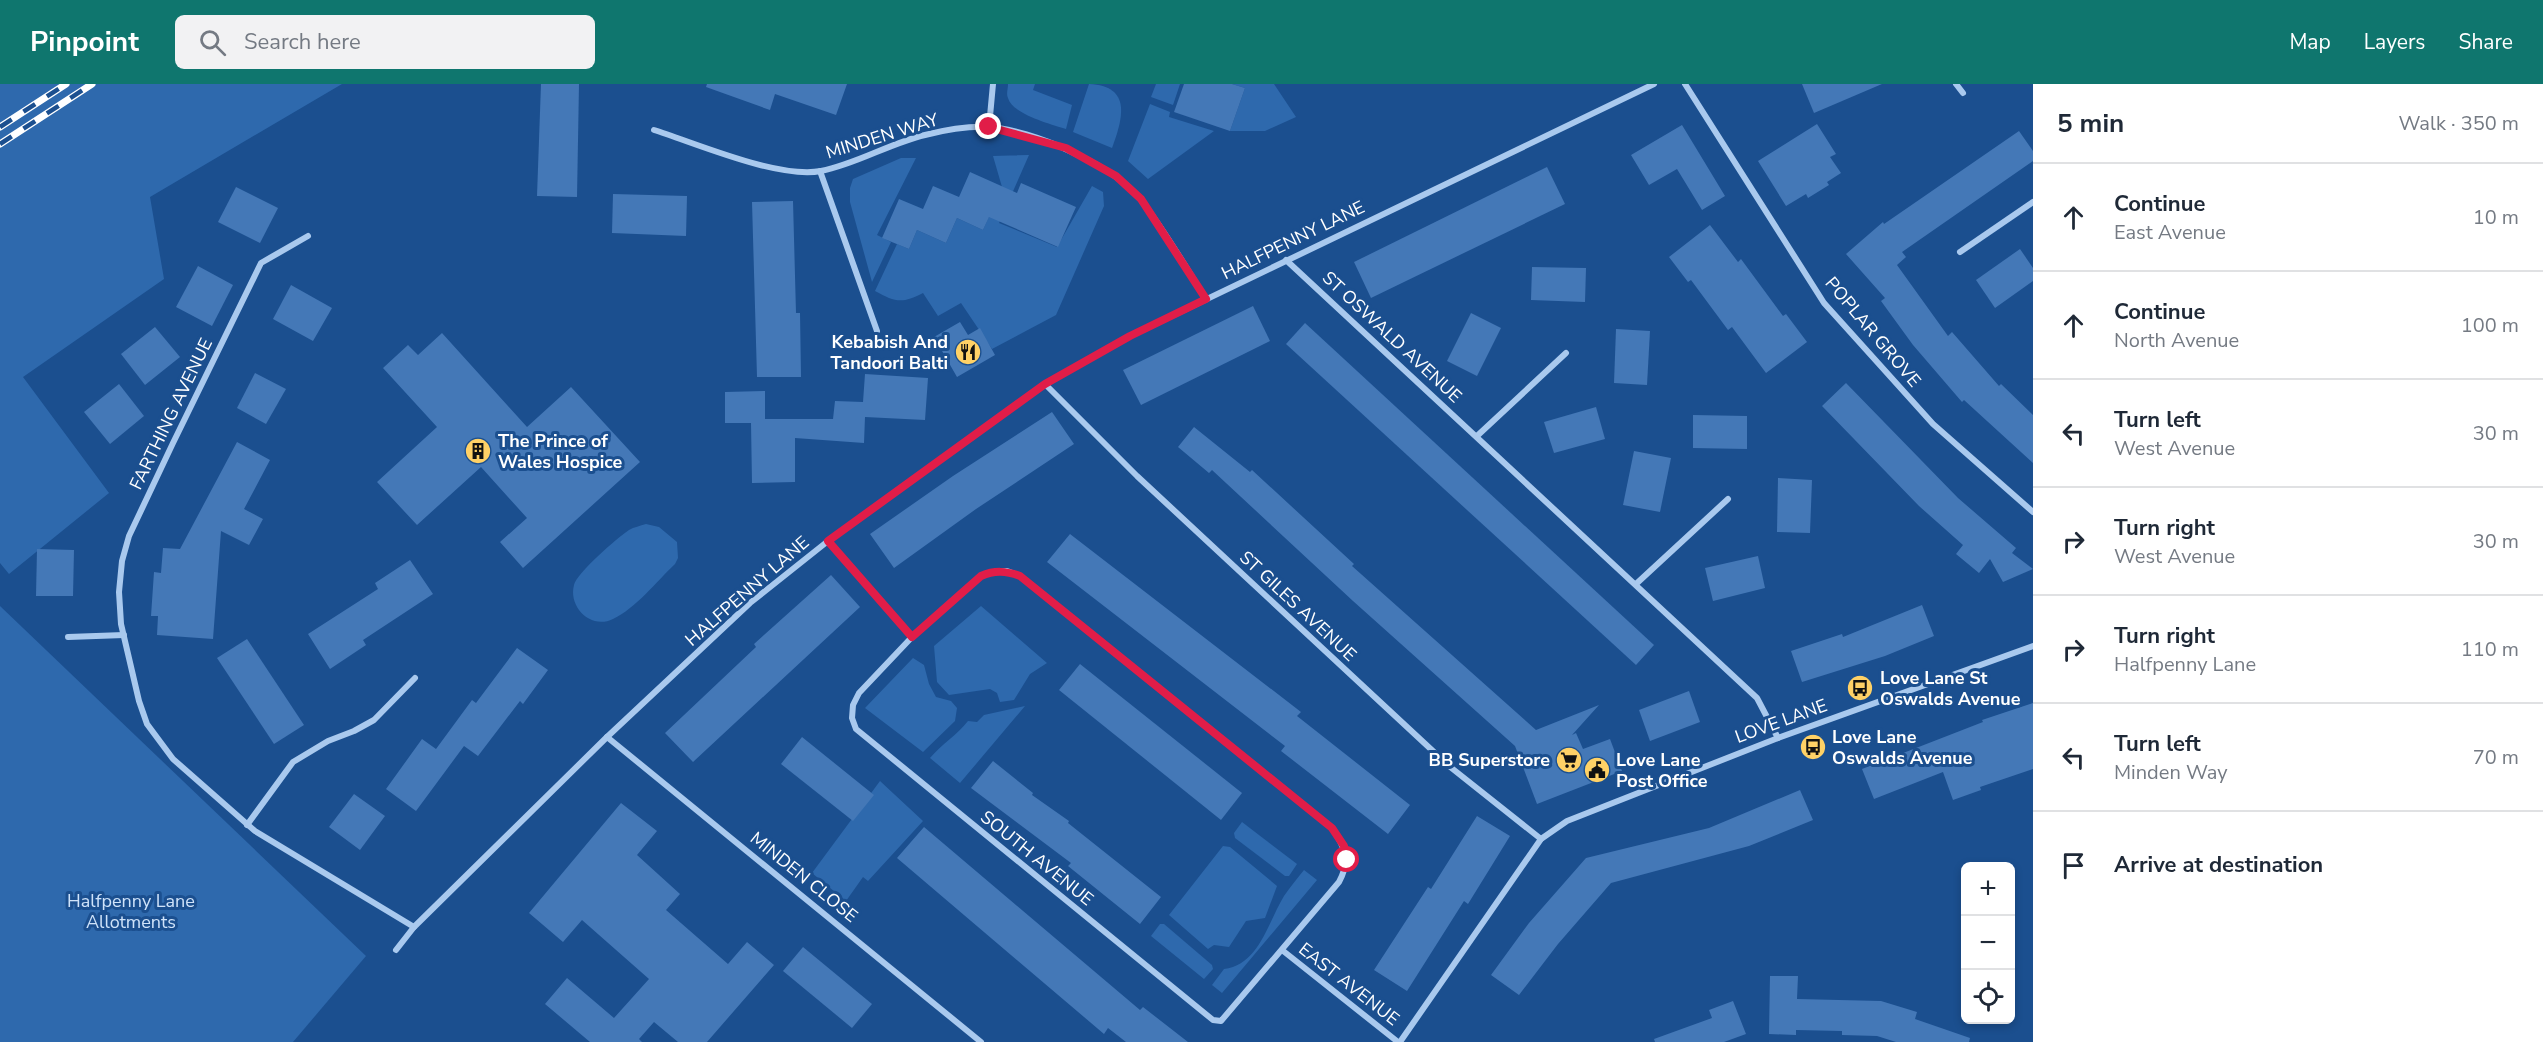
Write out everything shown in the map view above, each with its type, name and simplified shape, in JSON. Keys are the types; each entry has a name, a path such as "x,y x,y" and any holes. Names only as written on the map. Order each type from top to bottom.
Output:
{"street":[{"path":"989,127 993,84"},
{"name":"POPLAR GROVE","path":"1685,84 1824,303 1933,424 2033,512"},
{"path":"1956,84 1963,93"},
{"name":"HALFPENNY LANE","path":"396,950 414,927 607,737 750,603 828,541 1045,384 1130,336 1650,85"},
{"name":"MINDEN WAY","path":"654,130 772,169 820,171 923,135 989,127 1066,148 1116,176 1141,199 1206,299"},
{"name":"MINDEN WAY","path":"820,171 877,331"},
{"path":"1960,252 2033,202"},
{"name":"FARTHING AVENUE","path":"308,236 261,262 129,536 122,561 119,592 124,635 139,701 147,724 173,759 247,825 414,927"},
{"name":"ST OSWALD AVENUE","path":"1286,260 1757,699 1778,738"},
{"path":"1477,436 1566,353"},
{"name":"ST GILES AVENUE","path":"1045,384 1137,477 1440,758 1541,839"},
{"path":"1636,584 1728,499"},
{"path":"828,541 912,637"},
{"name":"EAST AVENUE","path":"912,637 981,576 1007,571 1020,576 1332,828 1344,846 1347,860 1345,871 1339,882 1230,1011"},
{"path":"68,637 124,635"},
{"name":"SOUTH AVENUE","path":"912,637 859,693 853,705 852,718 856,729 1213,1020 1221,1021 1230,1011"},
{"name":"LOVE LANE","path":"1399,1042 1541,839 1567,820 1778,738 2033,646"},
{"path":"247,825 294,762 328,741 374,720 416,678"},
{"name":"MINDEN CLOSE","path":"607,737 981,1042"},
{"name":"EAST AVENUE","path":"1282,950 1399,1042"}],"green space":[{"path":"0,84 342,84 150,197 164,279 23,377 109,493 9,574 0,563"},
{"path":"1008,84 1035,84 1033,90 1072,105 1066,129 1033,118 1017,109 1007,96"},
{"path":"1089,84 1103,86 1118,97 1121,115 1112,148 1073,132"},
{"path":"1156,84 1180,84 1173,105 1151,97"},
{"path":"1232,84 1274,84 1296,117 1265,131 1230,131 1245,88"},
{"path":"1150,104 1170,112 1169,117 1214,131 1148,179 1128,161"},
{"path":"1029,155 999,223 1057,247 1092,186 1103,192 1104,206 1056,315 992,349 961,303 938,316 923,293 909,299 899,300 888,298 875,291 897,244 909,249 917,230 946,243 957,218 983,230 1002,187 993,156"},
{"path":"901,158 916,158 877,235 891,242 872,282 850,202 850,188 853,179"},
{"path":"646,524 659,527 677,542 678,558 675,564 638,602 621,614 605,622 589,619 574,601 576,580 598,556 624,534"},
{"name":"Halfpenny Lane Allotments","path":"0,606 366,956 293,1042 0,1042"},
{"path":"981,606 1047,663 1030,674 1014,700 1000,702 997,693 990,689 949,695 937,682 934,646"},
{"path":"913,658 924,665 929,684 936,697 951,701 957,708 955,721 923,752 865,708"},
{"path":"1025,706 960,783 930,758 968,721 977,722 984,715"},
{"path":"880,781 923,821 868,881 863,877 846,901 812,873"},
{"path":"1242,822 1297,864 1289,876 1285,876 1235,838 1234,833"},
{"path":"1223,846 1230,847 1277,886 1265,918 1246,921 1229,947 1214,945 1208,949 1169,915"},
{"path":"1304,870 1317,880 1222,993 1212,985 1224,969 1246,960 1254,951 1284,896"},
{"path":"1160,924 1164,924 1212,965 1213,969 1204,979 1151,936"}],"building":[{"path":"541,84 579,84 577,197 537,196"},
{"path":"707,84 847,84 836,115 775,94 770,110 706,87"},
{"path":"1184,84 1232,84 1245,88 1230,131 1174,112"},
{"path":"1802,84 1882,84 1814,113"},
{"path":"1817,124 1836,154 1830,157 1841,173 1827,182 1829,185 1808,198 1806,194 1786,206 1758,161"},
{"path":"1682,125 1725,196 1702,210 1677,169 1649,185 1631,155"},
{"path":"2019,131 2033,151 2033,161 1902,252 1906,257 1897,265 1948,336 1952,332 1999,386 2001,384 2033,415 2033,463 1964,400 1962,402 1913,345 1881,301 1885,298 1846,254 1883,222 1884,224"},
{"path":"1547,167 1565,204 1371,298 1354,262"},
{"path":"970,172 1017,193 1021,183 1076,207 1058,247 989,217 983,230 957,218 946,243 917,230 909,249 882,238 899,199 923,209 933,186 959,197"},
{"path":"236,187 278,208 260,243 218,222"},
{"path":"613,194 687,196 686,236 612,233"},
{"path":"793,201 796,313 800,313 801,377 757,377 752,202"},
{"path":"1710,225 1738,262 1741,259 1783,316 1786,314 1807,342 1766,373 1732,327 1728,330 1691,280 1688,282 1669,257"},
{"path":"2020,249 2033,268 2033,281 1995,308 1976,280"},
{"path":"198,266 233,285 212,326 176,307"},
{"path":"1532,267 1586,268 1585,302 1531,300"},
{"path":"291,285 332,308 313,341 273,319"},
{"path":"1253,306 1270,341 1141,405 1123,370"},
{"path":"1471,313 1501,328 1477,376 1447,361"},
{"name":"Kebabish And Tandoori Balti","path":"960,322 968,335 980,328 995,355 957,377 934,337"},
{"path":"1305,323 1654,645 1636,665 1286,344"},
{"path":"155,327 180,357 145,385 121,354"},
{"path":"1616,329 1650,331 1647,385 1614,383"},
{"name":"The Prince of Wales Hospice","path":"442,333 527,427 571,387 640,462 523,568 500,542 527,518 481,467 417,525 377,482 437,427 383,368 408,345 418,355"},
{"path":"255,373 286,389 266,424 237,408"},
{"path":"865,374 928,378 925,420 865,417 864,443 795,438 795,482 752,483 751,423 725,423 725,392 765,391 765,419 833,419 835,401 863,402"},
{"path":"1846,383 1958,498 2016,548 2012,553 2033,569 2003,582 1990,559 1979,573 1956,554 1963,545 1919,506 1822,406"},
{"path":"119,384 144,416 110,444 84,412"},
{"path":"1596,407 1605,439 1554,453 1544,422"},
{"path":"1052,412 1074,444 976,509 894,568 870,534 953,476"},
{"path":"1693,415 1747,416 1747,449 1693,448"},
{"path":"1194,427 1250,472 1252,470 1354,564 1352,566 1536,730 1599,705 1572,735 1576,733 1583,749 1610,739 1622,771 1537,804 1515,746 1353,601 1212,470 1209,473 1178,447"},
{"path":"237,442 270,460 244,509 263,519 249,545 221,531 213,639 157,635 158,616 151,616 154,572 161,573 163,548 180,549"},
{"path":"1634,451 1671,458 1660,512 1623,505"},
{"path":"1778,478 1812,480 1810,533 1777,532"},
{"path":"1070,534 1301,712 1297,716 1410,805 1388,834 1281,751 1285,746 1047,562"},
{"path":"37,549 74,550 73,596 36,596"},
{"path":"1758,556 1765,588 1713,601 1705,568"},
{"path":"410,560 433,594 363,640 366,645 330,669 308,634 378,589 375,583"},
{"path":"831,575 860,607 693,762 665,733 756,647 754,644"},
{"path":"1922,605 1934,636 1885,656 1802,682 1791,651 1842,634 1843,637"},
{"path":"247,639 304,725 274,744 217,658"},
{"path":"517,648 548,670 523,704 520,701 478,756 464,746 416,811 386,789 422,739 436,749 472,700 476,703"},
{"path":"1080,664 1242,793 1221,820 1059,690"},
{"path":"1689,691 1700,722 1650,741 1639,710"},
{"path":"2033,703 2033,769 1980,787 1981,790 1953,800 1943,772 1874,799 1862,769 1983,722 1982,720"},
{"path":"802,737 874,795 853,821 781,764"},
{"path":"993,761 1033,793 1032,795 1069,821 1068,823 1161,897 1140,924 1068,866 1071,863 971,788"},
{"path":"1800,790 1813,820 1749,846 1611,883 1558,944 1519,995 1491,975 1529,923 1586,858 1709,828"},
{"path":"354,794 385,816 360,850 329,827"},
{"path":"621,803 657,831 637,855 680,894 666,910 728,964 747,942 774,965 707,1042 678,1042 654,1022 639,1039 642,1042 590,1042 545,1004 567,978 614,1018 649,979 582,920 563,942 529,913"},
{"path":"1477,816 1510,836 1468,904 1464,901 1407,991 1374,970 1428,887 1431,889"},
{"path":"924,827 1140,1010 1143,1007 1188,1042 1126,1042 1108,1028 1104,1034 897,858"},
{"path":"803,947 872,1004 852,1028 783,971"},
{"path":"1770,976 1798,976 1797,999 1881,1001 1917,1012 1915,1019 1970,1038 1969,1042 1896,1042 1877,1036 1842,1035 1842,1031 1796,1030 1796,1035 1769,1034"},
{"path":"1733,1001 1746,1034 1724,1042 1655,1042 1654,1039 1712,1018 1709,1010"}],"railway":[{"path":"0,127 66,84"},
{"path":"0,144 92,84"}],"place":[{"name":"Kebabish And Tandoori Balti","path":"968,352"},
{"name":"The Prince of Wales Hospice","path":"478,451"},
{"name":"Love Lane St Oswalds Avenue","path":"1860,688"},
{"name":"Love Lane Oswalds Avenue","path":"1813,747"},
{"name":"BB Superstore","path":"1569,760"},
{"name":"Love Lane Post Office","path":"1597,770"}],"route":[{"path":"989,127 1026,135 1066,148 1116,176 1141,199 1206,299 1130,336 1045,384 828,541 912,637 981,576 1007,571 1020,576 1332,828 1344,846 1347,860"}]}
